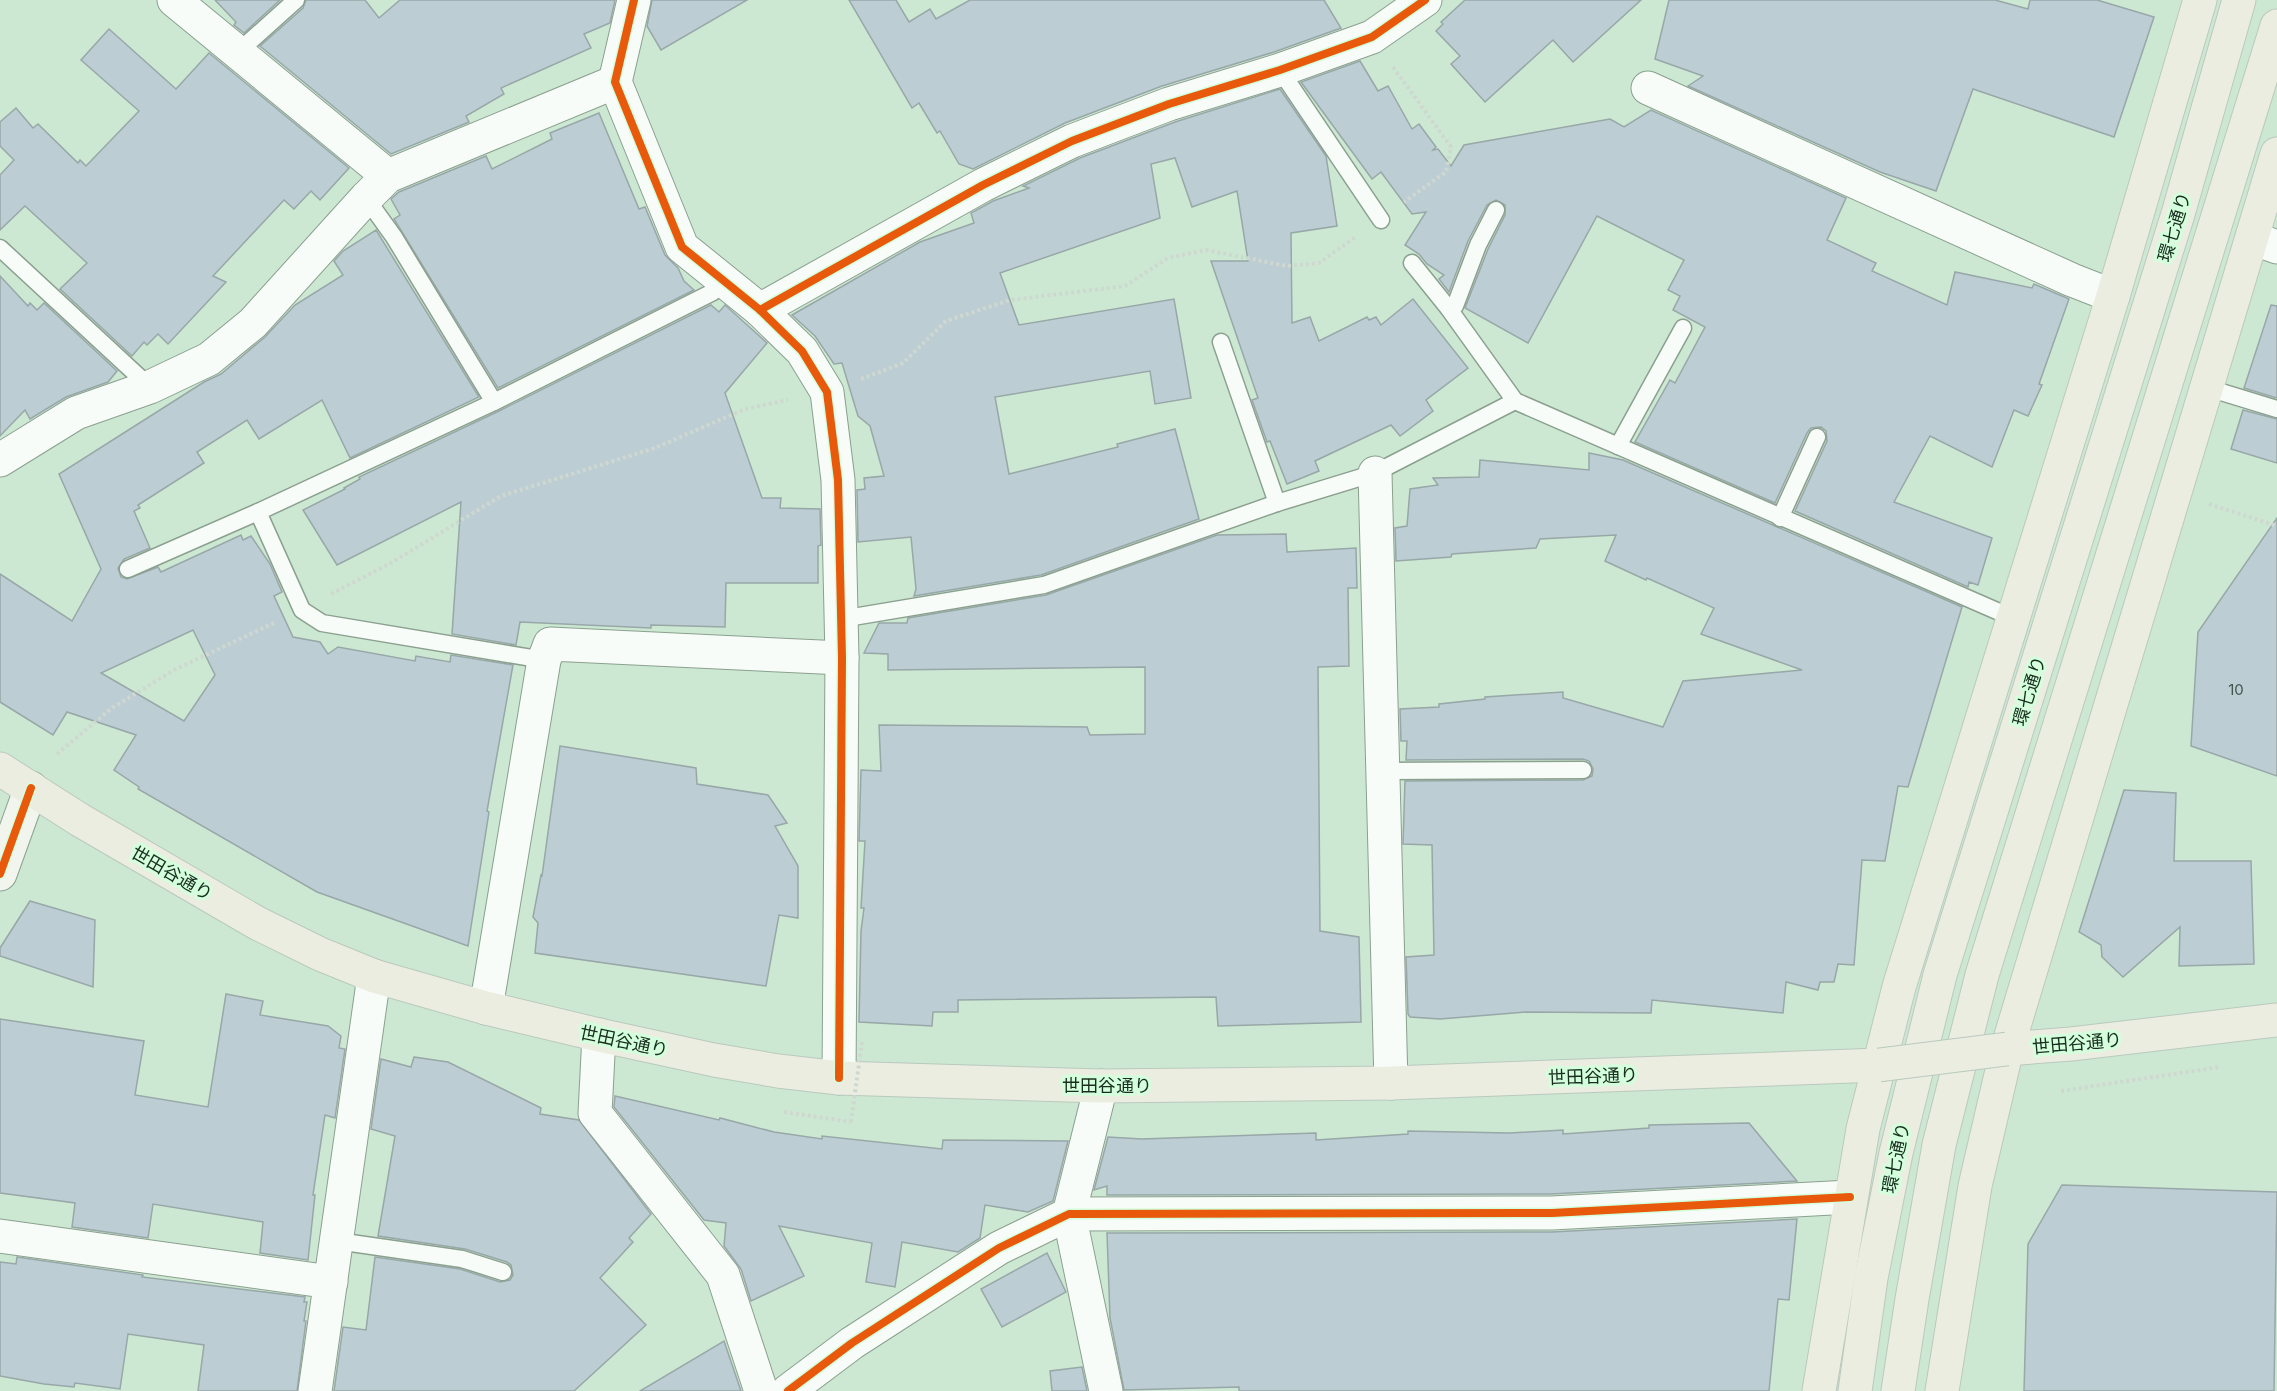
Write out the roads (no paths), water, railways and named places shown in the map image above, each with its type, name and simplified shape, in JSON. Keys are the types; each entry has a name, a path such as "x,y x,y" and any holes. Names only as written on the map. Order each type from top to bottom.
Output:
{"main road":[{"path":"1819,1391 1863,1129 1902,976 2113,296 2200,0"},
{"name":"環七通り","path":"1855,1391 1871,1278 1896,1153 1940,975 2178,214 2239,0"},
{"path":"1898,1391 1939,1145 1982,975 2277,26"},
{"path":"1942,1391 1975,1186 2007,1049 2208,388 2265,243 2277,154"},
{"name":"世田谷通り","path":"0,769 80,820 257,923 320,954 374,976 486,1008 599,1035 714,1060 839,1078 1101,1086 1391,1083 1879,1065 2277,1020"}],"street":[{"path":"174,0 238,52 377,187"},
{"path":"634,0 615,82 682,246 760,310 802,351 827,392 838,480 842,658 839,1078"},
{"path":"760,310 982,185 1072,141 1169,104 1280,70 1372,37 1425,0"},
{"path":"0,460 76,413 150,387 209,358 252,323 377,187 615,82"},
{"path":"1648,88 2072,280 2113,296"},
{"path":"1375,473 1391,1083"},
{"path":"486,1008 544,660 550,644 842,658"},
{"path":"0,874 31,788"},
{"path":"315,1391 374,976"},
{"path":"599,1035 595,1113 723,1275 761,1391"},
{"path":"1101,1086 1070,1214 1106,1391"},
{"path":"788,1391 852,1343 999,1248 1070,1214 1552,1213 1850,1197"},
{"path":"0,1236 331,1282"}],"lane":[{"path":"238,52 296,0"},
{"path":"1280,70 1381,220"},
{"path":"377,187 393,237 494,402"},
{"path":"1449,309 1455,306 1478,245 1496,210"},
{"path":"0,248 150,387"},
{"path":"1412,263 1449,309 1515,401 2013,618"},
{"path":"128,569 258,512 494,402 713,292 726,281"},
{"path":"1618,446 1683,328"},
{"path":"1221,342 1277,503"},
{"path":"2208,388 2277,409"},
{"path":"840,619 1044,585 1277,503 1375,473 1515,401"},
{"path":"1780,518 1817,437"},
{"path":"258,512 302,610 322,623 544,660"},
{"path":"1383,771 1582,770"},
{"path":"337,1240 462,1258 502,1272"}]}
